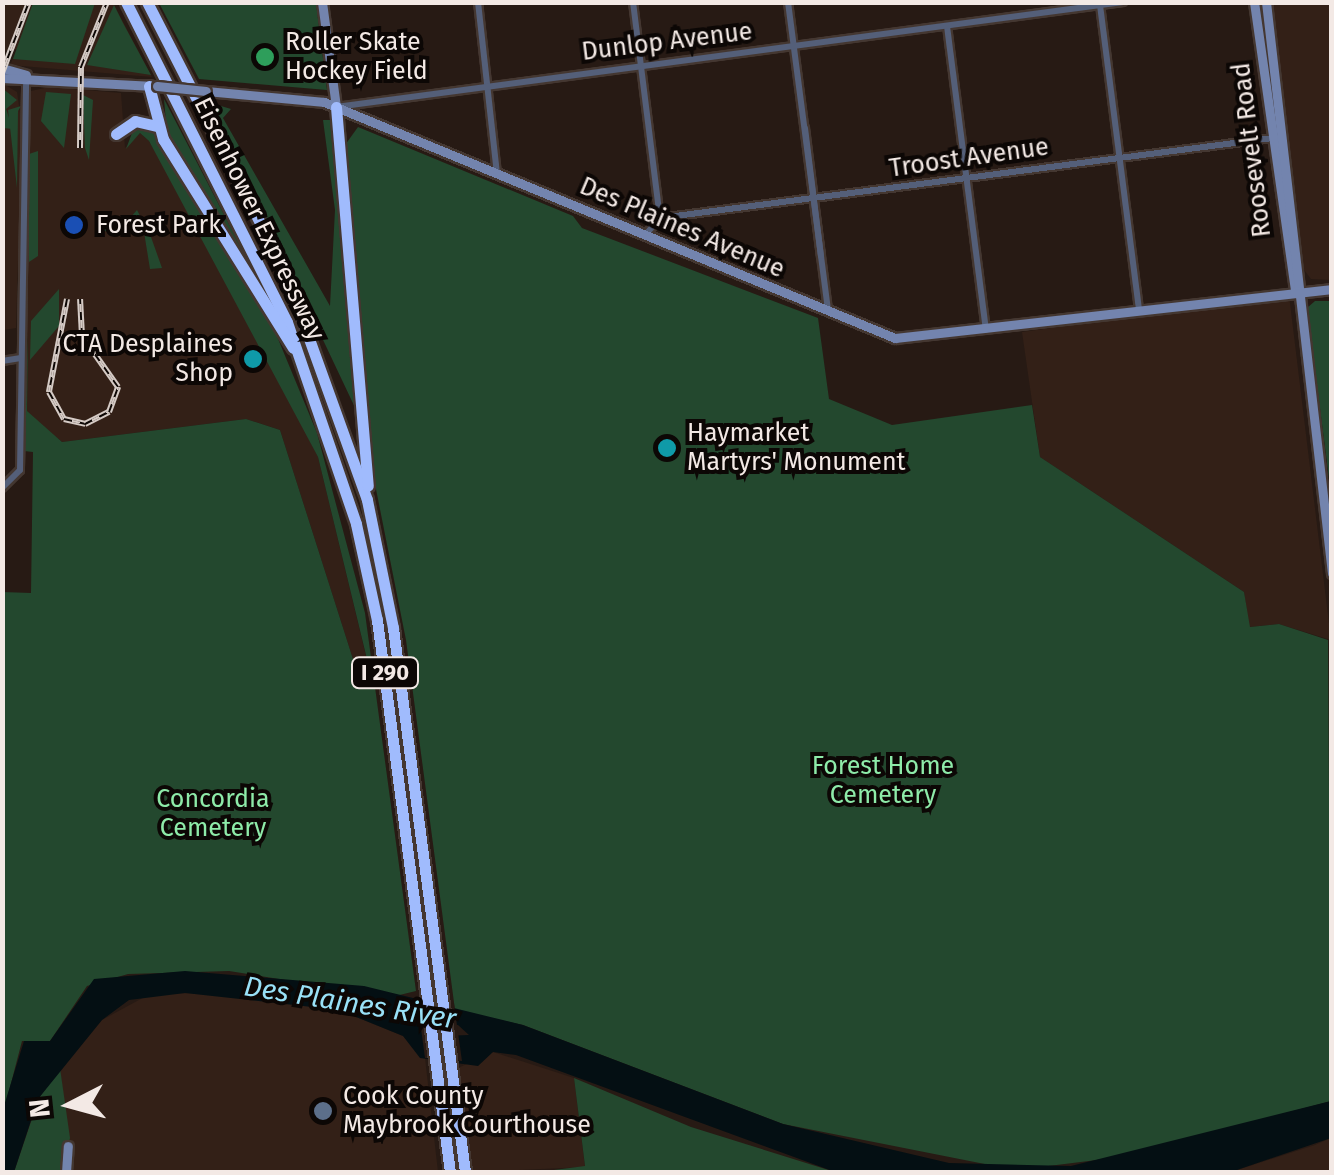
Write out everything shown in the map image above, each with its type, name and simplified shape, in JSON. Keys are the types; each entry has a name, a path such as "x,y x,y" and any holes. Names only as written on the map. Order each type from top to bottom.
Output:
{"highway":[{"name":"Eisenhower Expressway","path":"126,2 304,364 377,620 450,1172"},
{"name":"Eisenhower Expressway","path":"147,2 286,272 367,500 442,992 465,1172"},
{"path":"153,86 156,126 304,364"},
{"path":"336,107 367,500"},
{"path":"116,134 135,120 156,126"}],"main road":[{"path":"322,2 336,107"},
{"name":"Roosevelt Road","path":"1254,2 1332,572"},
{"name":"Roosevelt Road","path":"1266,2 1283,136 1295,291"},
{"name":"Des Plaines Avenue","path":"2,68 26,75 336,107 906,340 1332,289"},
{"name":"Des Plaines Avenue","path":"2,78 26,75"},
{"path":"66,1172 68,1146"}],"street":[{"path":"478,2 497,174"},
{"path":"632,2 660,218 646,234"},
{"path":"788,2 828,311"},
{"path":"1022,2 1024,16"},
{"name":"Dunlop Avenue","path":"336,107 1123,2"},
{"path":"1100,6 1138,310"},
{"path":"947,26 986,330"},
{"path":"2,488 20,470 26,75"},
{"name":"Troost Avenue","path":"660,218 1283,136"},
{"path":"2,361 21,358"}],"shaded area":[{"path":"3,3 113,3 152,77 10,65 17,49 3,51"},
{"path":"1270,3 1331,3 1331,280 1311,279 1301,266"},
{"path":"2,83 17,92 22,127 16,328 3,330"},
{"path":"49,87 121,93 125,148 140,133 149,141 243,304 318,457 373,685 359,678 280,430 246,419 62,442 25,411 29,102 31,91"},
{"path":"1289,295 1331,640 1279,624 1249,627 1244,592 1040,457 1022,332"},
{"path":"241,992 339,1010 403,1036 425,1058 438,1172 72,1172 60,1068 102,1020 150,994"},
{"path":"493,1052 574,1078 585,1167 472,1172 458,1068"},
{"path":"1331,1138 1331,1172 1231,1172 1315,1145"}],"green space":[{"path":"33,3 95,3 75,64 13,59"},
{"path":"159,3 316,3 327,90 199,79"},
{"path":"114,5 123,23 151,75 87,65"},
{"path":"2,88 17,100 6,109 13,129 3,128"},
{"path":"46,92 71,94 64,148 41,121"},
{"path":"83,95 93,100 89,160 85,148"},
{"path":"164,99 245,255 259,284 167,134"},
{"path":"211,103 231,109 223,118 330,306 335,210 323,120 330,120 359,416"},
{"path":"21,106 18,111 17,188 8,110"},
{"name":"Concordia Cemetery","path":"135,125 153,130 269,317 317,433 365,613 416,991 391,997 229,971 128,974 87,986 50,1041 22,1041 3,1114 2,592 31,593 33,452 24,451 28,331 27,411 62,442 246,419 280,430 359,678 373,684 318,457 149,141 140,133 126,149"},
{"name":"Forest Home Cemetery","path":"358,127 573,216 582,228 818,318 829,399 892,425 1032,405 1040,457 1244,592 1250,627 1279,624 1328,640 1331,1101 1121,1157 1015,1170 783,1124 523,1025 455,1010 406,640 373,474 345,145"},
{"path":"38,151 38,256 29,262 29,154"},
{"path":"137,210 162,268 150,269 144,232 100,231 101,223 123,226"},
{"path":"59,289 59,326 30,360 31,321"},
{"path":"1315,301 1331,301 1331,494 1307,308"},
{"path":"60,1068 70,1138 62,1172 14,1172 39,1098"},
{"path":"574,1078 691,1127 835,1172 538,1172 585,1166"}],"water":[{"name":"Des Plaines River","path":"185,971 364,986 523,1025 783,1124 949,1163 1071,1166 1331,1101 1331,1138 1231,1172 835,1172 516,1055 493,1052 478,1066 420,1058 403,1036 339,1010 185,993 129,1000 102,1020 38,1099 14,1172 3,1172 3,1109 24,1041 50,1041 94,979","holes":["417,1024 458,1025 469,1035 444,1036"]}],"pier":[{"path":"417,999 454,1004 462,1061 425,1058"}],"railway":[{"path":"2,73 29,2"},
{"path":"80,148 81,67 107,2"},
{"path":"67,299 49,392 64,419 85,424 109,412 118,387 82,336 80,299"}],"place":[{"name":"Roller Skate Hockey Field","path":"265,57"},
{"name":"Forest Park","path":"74,225"},
{"name":"CTA Desplaines Shop","path":"253,359"},
{"name":"Haymarket Martyrs' Monument","path":"667,448"},
{"name":"Cook County Maybrook Courthouse","path":"323,1111"}]}
